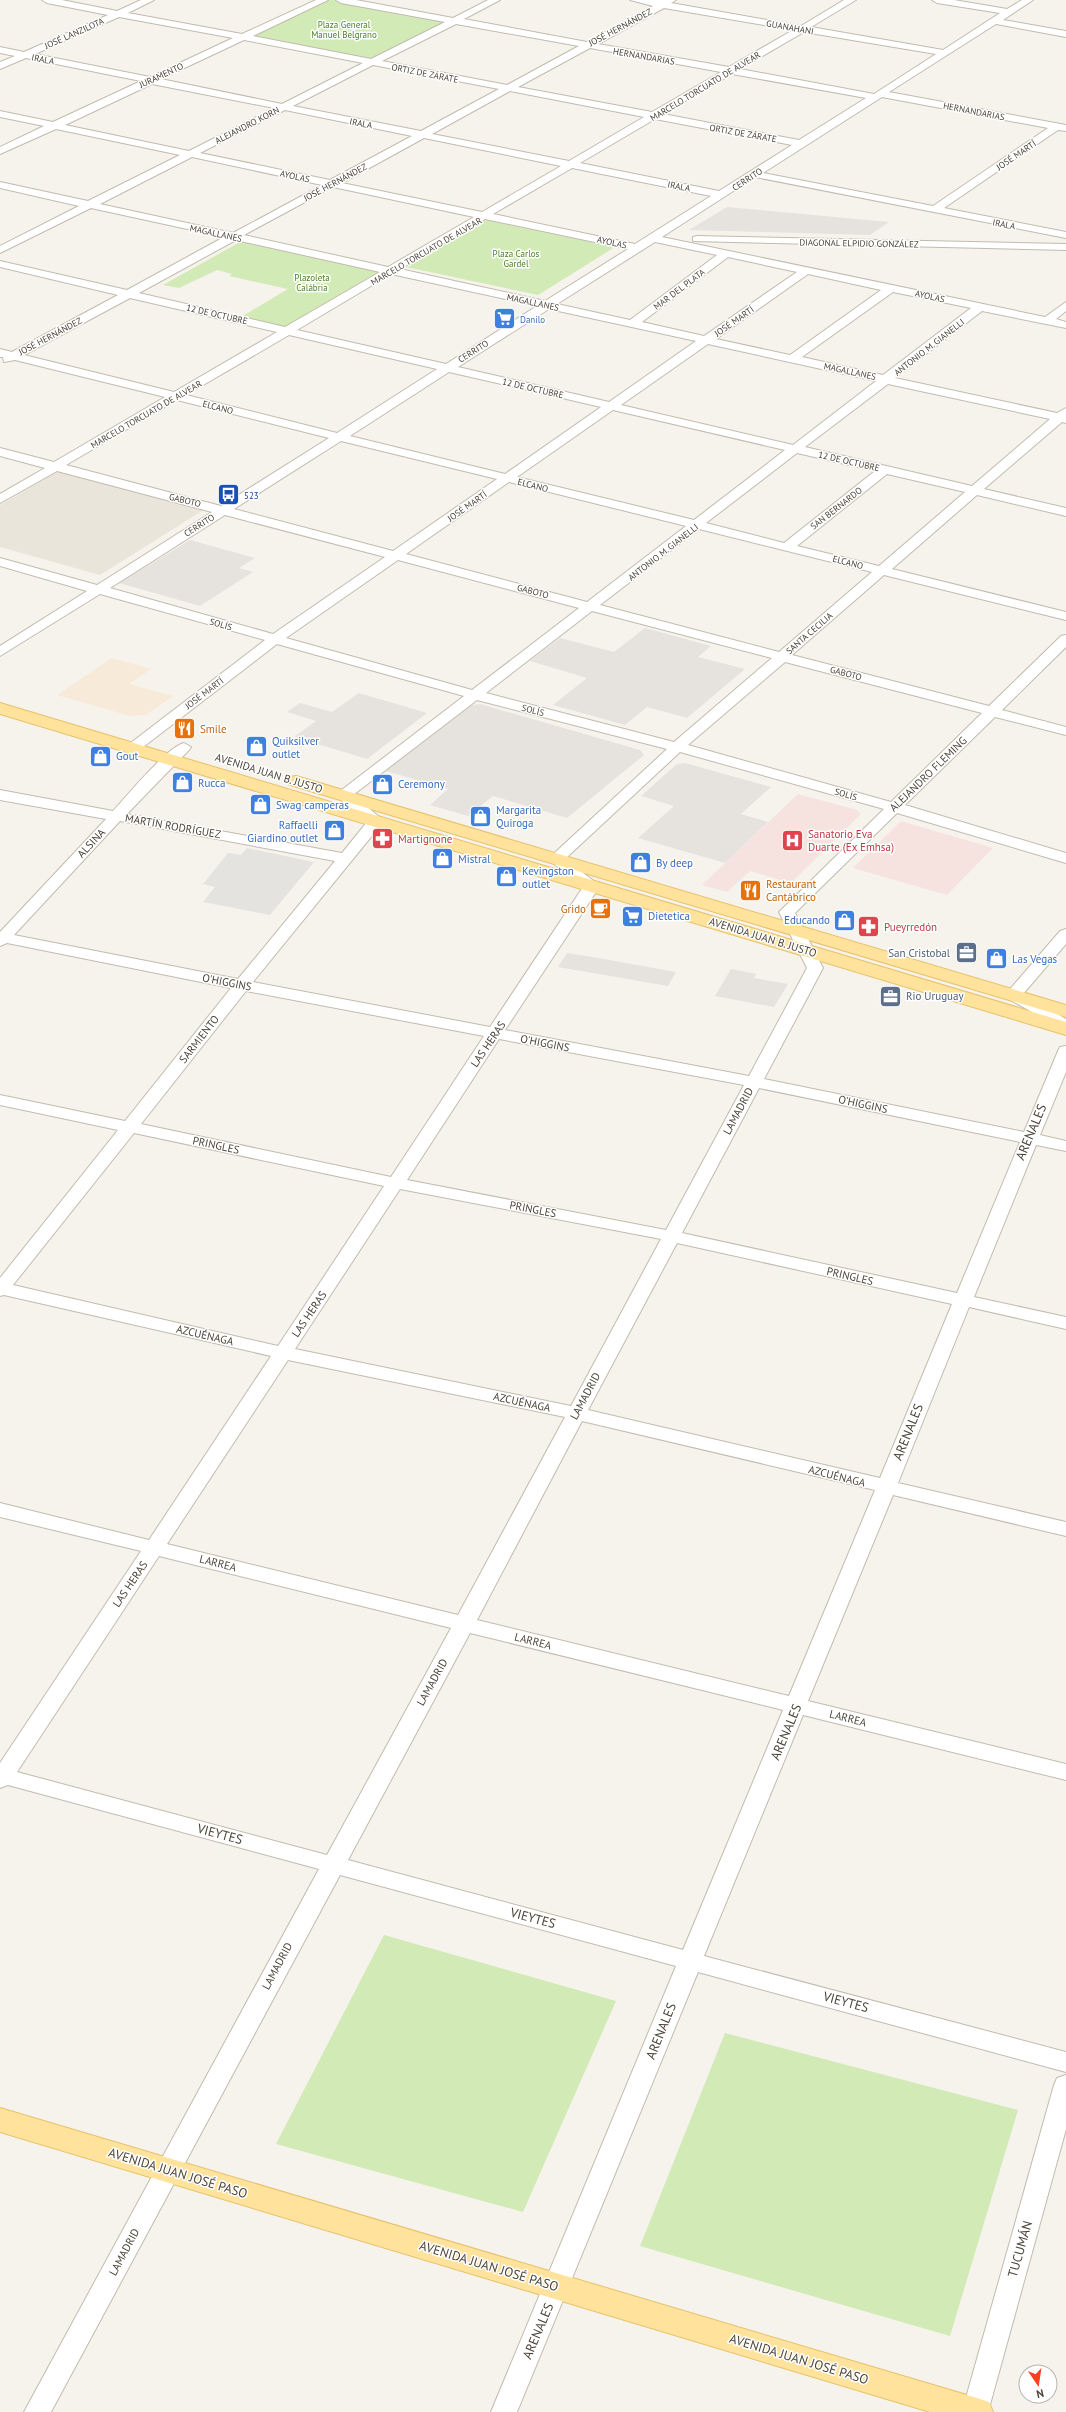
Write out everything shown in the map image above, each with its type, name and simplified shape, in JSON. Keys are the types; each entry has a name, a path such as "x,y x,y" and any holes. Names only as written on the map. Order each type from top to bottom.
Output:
{"main road":[{"name":"AVENIDA JUAN B. JUSTO","path":"0,692 796,930 1018,988 1066,1011"},
{"name":"AVENIDA JUAN B. JUSTO","path":"0,708 1066,1028"},
{"name":"AVENIDA JUAN JOSÉ PASO","path":"0,2120 976,2412"}],"street":[{"name":"ORTIZ DE ZÁRATE","path":"48,0 653,117 802,144"},
{"name":"JOSÉ LANZILOTA","path":"0,66 148,0"},
{"name":"JURAMENTO","path":"0,151 149,80 323,0"},
{"name":"HERNANDARIAS","path":"341,0 730,72 878,95 1061,127"},
{"name":"ALEJANDRO KORN","path":"0,250 495,0"},
{"name":"GUANAHANI","path":"635,0 666,2 802,29 944,53"},
{"name":"MARCELO TORCUATO DE ALVEAR","path":"0,499 391,272 851,0"},
{"path":"937,0 1009,12"},
{"name":"CERRITO","path":"0,652 338,436 722,195 1028,0"},
{"name":"JOSÉ HERNÁNDEZ","path":"0,363 666,2"},
{"path":"994,22 1066,34"},
{"name":"IRALA","path":"0,50 281,108 722,195"},
{"name":"AYOLAS","path":"0,114 638,248"},
{"name":"JOSÉ MARTÍ","path":"934,210 1061,127"},
{"name":"IRALA","path":"754,174 1066,235"},
{"name":"MAGALLANES","path":"0,185 887,380 1064,416"},
{"name":"AYOLAS","path":"653,238 1066,325"},
{"name":"DIAGONAL ELPIDIO GONZÁLEZ","path":"653,238 1066,247"},
{"name":"MAR DEL PLATA","path":"632,324 726,253"},
{"name":"12 DE OCTUBRE","path":"0,264 1066,512"},
{"name":"JOSÉ MARTÍ","path":"133,748 275,639 807,270"},
{"path":"792,358 890,288"},
{"path":"1047,321 1066,305"},
{"name":"ANTONIO M. GIANELLI","path":"344,795 887,380 980,307"},
{"name":"ELCANO","path":"0,353 1066,616"},
{"name":"SANTA CECILIA","path":"556,858 677,747 974,491 1064,416"},
{"name":"GABOTO","path":"0,452 223,509 1066,731"},
{"name":"SAN BERNARDO","path":"787,547 884,470"},
{"name":"SOLÍS","path":"0,562 476,695 677,747 894,807 1066,858"},
{"name":"ALEJANDRO FLEMING","path":"796,930 787,912 1066,639"},
{"name":"ALSINA","path":"1,938 170,759 184,748"},
{"name":"MARTÍN RODRÍGUEZ","path":"0,795 346,858"},
{"path":"344,795 376,821"},
{"name":"SARMIENTO","path":"1,1289 242,985 376,821"},
{"path":"556,858 592,886"},
{"name":"LAS HERAS","path":"1,1776 592,886"},
{"path":"796,930 806,950"},
{"path":"1066,934 1018,988 1066,1028"},
{"name":"O'HIGGINS","path":"1,938 754,1082 1066,1146"},
{"name":"LAMADRID","path":"37,2412 332,1864 464,1624 575,1413 815,968 806,950"},
{"name":"ARENALES","path":"504,2412 690,1960 797,1706 1028,1138 1066,1051"},
{"name":"PRINGLES","path":"0,1100 396,1182 671,1236 1066,1323"},
{"name":"AZCUÉNAGA","path":"1,1289 283,1353 575,1413 885,1487 1066,1528"},
{"name":"LARREA","path":"0,1510 1066,1772"},
{"name":"VIEYTES","path":"1,1776 1066,2062"},
{"name":"TUCUMÁN","path":"976,2412 1066,2085"}],"shaded area":[{"path":"727,207 889,222 870,235 689,230"},
{"path":"58,471 205,509 100,575 0,547 0,505"},
{"path":"190,540 255,558 239,568 253,572 200,606 119,583"},
{"path":"645,628 711,646 698,657 745,669 687,718 647,707 625,725 553,705 587,678 530,661 560,638 614,652"},
{"path":"112,658 151,669 129,684 173,696 146,715 130,716 57,695"},
{"path":"359,693 427,713 367,759 294,737 316,721 287,712 300,703 332,712"},
{"path":"480,704 640,750 644,755 567,818 493,796 468,816 430,805 448,789 386,771 472,705"},
{"path":"685,763 771,787 741,814 768,822 725,863 638,838 674,806 641,796 677,764"},
{"name":"Sanatorio Eva Duarte (Ex Emhsa)","path":"798,794 857,810 861,814 791,883 750,871 727,892 702,885"},
{"name":"Sanatorio Eva Duarte (Ex Emhsa)","path":"901,821 993,848 947,895 853,868"},
{"path":"247,848 314,862 270,915 203,902 215,887 203,884 228,853 241,855"},
{"path":"567,953 676,972 668,986 558,967"},
{"path":"731,969 756,974 754,978 788,984 774,1007 715,996"}],"green space":[{"name":"Plaza General Manuel Belgrano","path":"323,0 341,0 453,21 371,63 242,38"},
{"name":"Plaza Carlos Gardel","path":"486,220 615,247 538,295 406,267"},
{"name":"Plazoleta Calábria","path":"242,241 380,271 285,327 241,317 288,289 229,276 232,274 217,270 179,288 163,285"},
{"path":"384,1935 616,2001 523,2212 276,2144"},
{"path":"725,2033 1018,2110 950,2336 640,2246"}],"place":[{"name":"Danilo","path":"505,319"},
{"name":"523","path":"228,495"},
{"name":"Smile","path":"185,729"},
{"name":"Quiksilver outlet","path":"257,747"},
{"name":"Gout","path":"101,756"},
{"name":"Rucca","path":"183,783"},
{"name":"Ceremony","path":"382,784"},
{"name":"Swag camperas","path":"260,805"},
{"name":"Margarita Quiroga","path":"481,816"},
{"name":"Raffaelli Giardino outlet","path":"334,831"},
{"name":"Martignone","path":"382,839"},
{"name":"Sanatorio Eva Duarte (Ex Emhsa)","path":"792,840"},
{"name":"Mistral","path":"443,859"},
{"name":"By deep","path":"640,863"},
{"name":"Kevingston outlet","path":"506,877"},
{"name":"Restaurant Cantábrico","path":"750,890"},
{"name":"Grido","path":"601,909"},
{"name":"Dietetica","path":"633,916"},
{"name":"Educando","path":"845,920"},
{"name":"Pueyrredón","path":"869,927"},
{"name":"San Cristobal","path":"966,953"},
{"name":"Las Vegas","path":"996,959"},
{"name":"Rio Uruguay","path":"891,996"}]}
